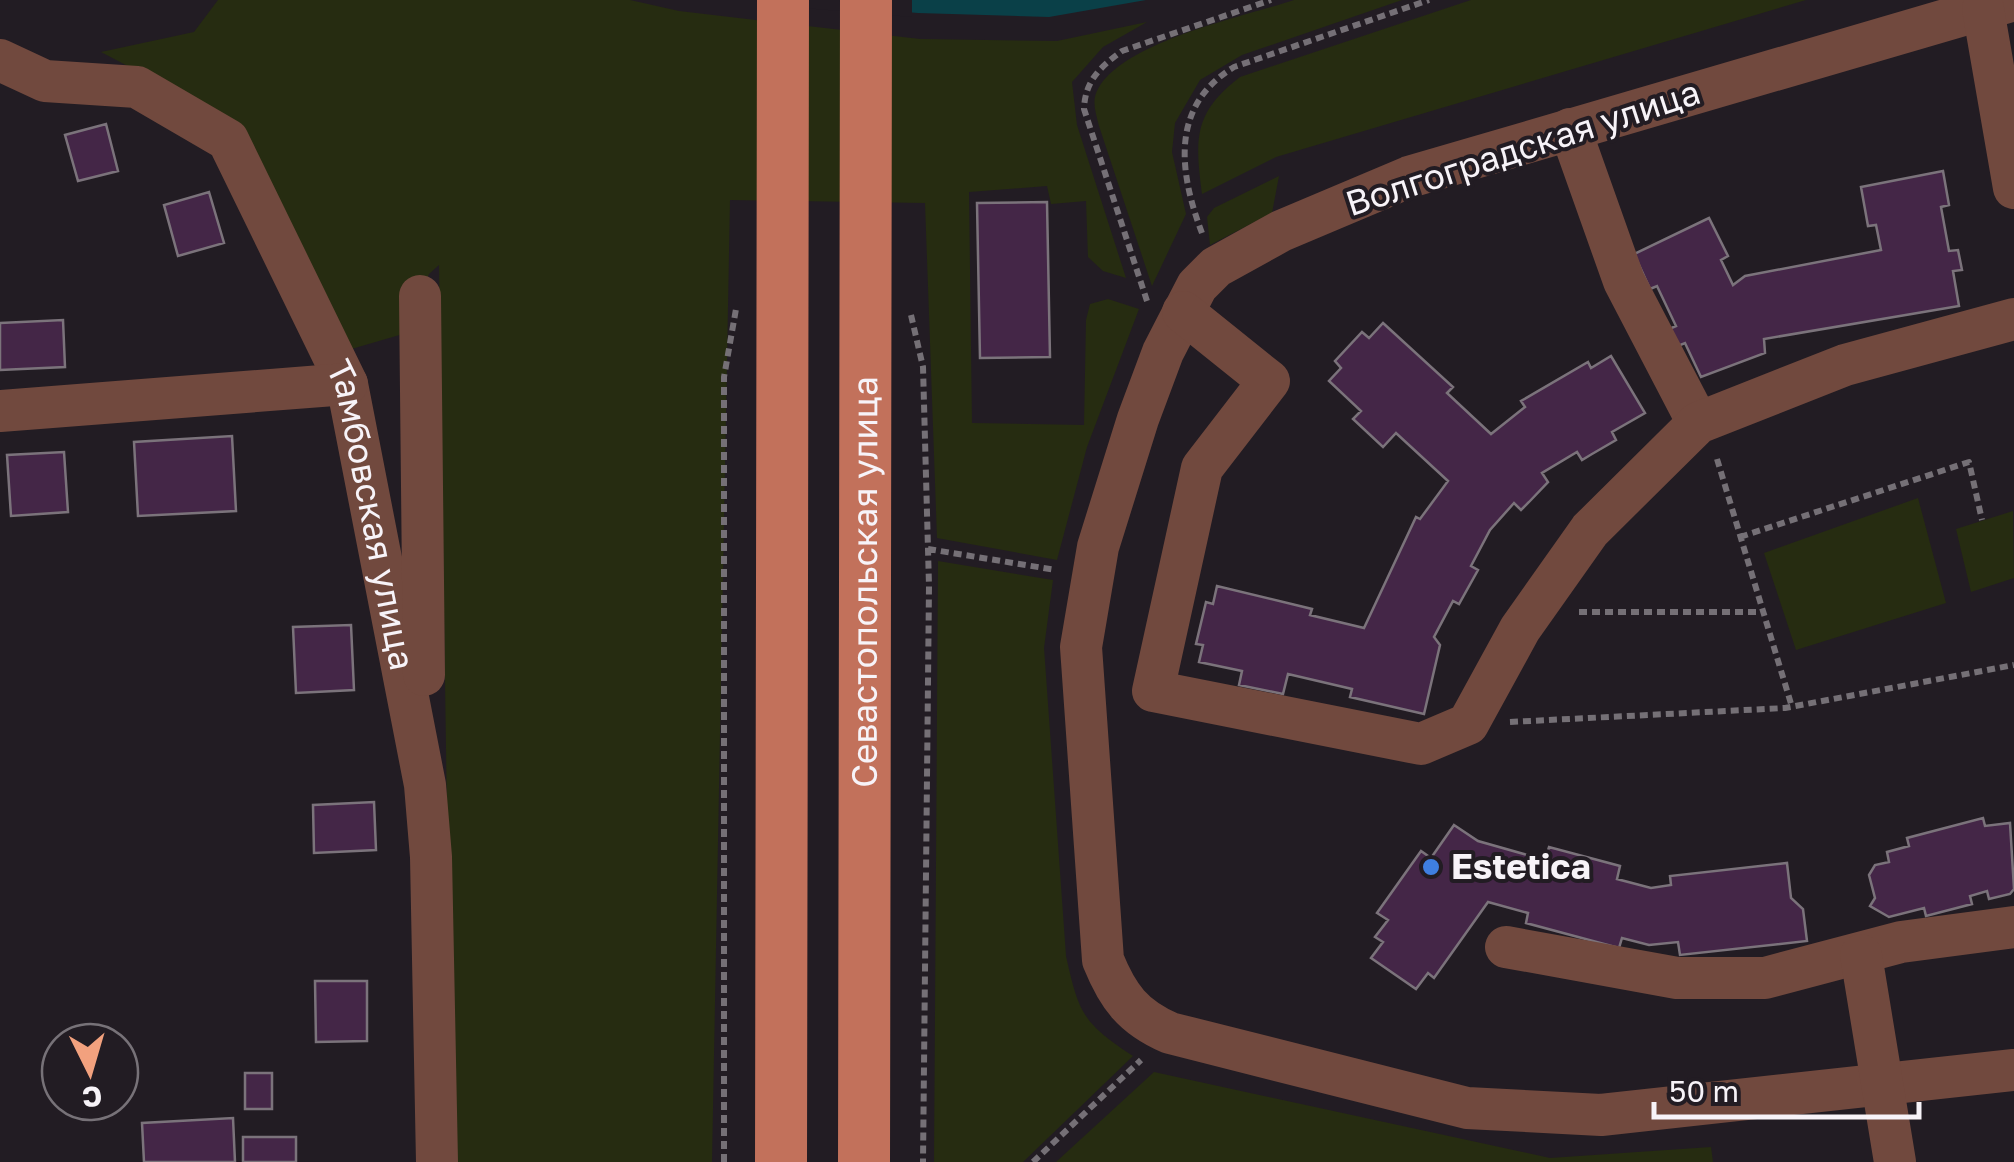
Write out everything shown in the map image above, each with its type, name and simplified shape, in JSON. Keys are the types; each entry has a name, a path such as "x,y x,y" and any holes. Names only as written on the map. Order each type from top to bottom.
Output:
{"main road":[{"path":"781,1162 760,290 783,0"},
{"name":"Севастопольская улица","path":"864,1162 887,287 866,0"}],"street":[{"name":"Волгоградская улица","path":"1885,1084 1601,1116 1468,1108 1170,1033 1131,1011 1115,990 1103,960 1081,647 1098,547 1163,352 1197,286 1216,267 1280,232 1408,177 1999,5"},
{"path":"1999,5 2014,188"},
{"name":"Тамбовская улица","path":"0,60 45,81 137,87 228,140 347,384 426,785 432,858 437,1162"},
{"path":"1570,129 1624,281 1701,422"},
{"path":"420,296 426,785"},
{"path":"1183,312 1269,381 1202,468 1154,691 1421,744 1468,724 1532,612 1590,530 1701,422 1845,364 2014,320"},
{"path":"0,412 347,384"},
{"path":"1506,947 1677,978 1766,978 1901,942 2014,927"},
{"path":"1861,955 1895,1162"},
{"path":"1885,1084 2014,1070"}],"path":[{"path":"1163,352 1084,109 1085,90 1100,66 1122,51 1271,0"},
{"path":"1216,267 1196,216 1184,141 1188,117 1212,80 1234,67 1429,0"},
{"path":"887,287 923,367 928,549 924,1162"},
{"path":"724,1162 724,377 760,290"},
{"path":"1701,422 1792,706"},
{"path":"1740,537 1969,462 1982,520"},
{"path":"928,549 1068,572"},
{"path":"1532,612 1763,612"},
{"path":"1468,724 1792,706 2014,665"},
{"path":"1033,1162 1148,1054"}],"green space":[{"path":"218,0 630,0 679,11 920,39 1057,41 1147,22 1103,47 1072,82 1077,125 1126,278 1103,271 1088,257 1086,201 1051,204 1047,186 969,192 972,423 1084,425 1086,320 1090,304 1108,299 1139,309 1087,447 1057,560 937,538 925,203 730,200 712,1162 452,1162 439,265 429,274 403,334 348,350 219,114 101,52 194,32"},
{"path":"1294,0 1402,0 1242,55 1200,80 1175,123 1172,152 1186,214 1152,286 1099,126 1094,103 1098,89 1132,57 1158,44"},
{"path":"1471,0 1806,0 1276,157 1202,194 1198,158 1205,115 1240,77"},
{"path":"1279,176 1272,213 1210,245 1207,217 1214,208"},
{"path":"1918,498 1946,603 1796,650 1764,553"},
{"path":"2013,511 2014,578 1971,592 1956,529"},
{"path":"938,561 1053,580 1044,648 1066,956 1086,1015 1103,1035 1133,1056 1023,1162 934,1162"},
{"path":"1154,1072 1550,1158 1711,1147 1713,1162 1056,1162"}],"water":[{"path":"768,0 1146,0 1049,17 918,13"}],"pier":[{"path":"763,0 912,0 912,17 768,5"}],"building":[{"path":"106,124 118,171 78,181 65,135"},
{"path":"1943,171 1949,205 1941,207 1949,251 1958,250 1962,270 1953,271 1959,306 1764,339 1765,353 1701,377 1685,343 1678,346 1669,329 1676,326 1657,286 1650,289 1634,254 1709,218 1728,256 1721,260 1733,285 1745,276 1881,250 1876,225 1868,226 1861,187"},
{"path":"209,192 224,243 178,256 164,205"},
{"path":"1047,202 1050,357 980,358 977,203"},
{"path":"63,320 65,367 0,370 0,323"},
{"path":"1383,323 1453,387 1447,393 1491,434 1525,407 1521,401 1588,362 1591,368 1611,356 1645,413 1612,432 1616,440 1582,460 1577,452 1542,473 1548,482 1521,510 1514,503 1490,530 1471,566 1478,570 1459,604 1453,601 1434,637 1440,645 1424,714 1350,697 1352,689 1288,674 1283,694 1239,685 1242,671 1199,662 1203,645 1196,644 1206,602 1213,604 1217,586 1312,609 1310,615 1364,628 1416,517 1420,519 1448,481 1396,433 1383,447 1353,419 1361,411 1329,381 1341,368 1335,361 1362,332 1369,338"},
{"path":"232,436 236,511 138,516 134,442"},
{"path":"64,452 68,512 11,516 7,455"},
{"path":"351,625 354,690 296,693 293,627"},
{"path":"374,802 376,850 314,853 313,805"},
{"path":"1983,818 1985,826 2010,823 2014,889 2010,894 1989,899 1987,891 1970,896 1972,904 1926,916 1924,908 1889,917 1870,906 1875,898 1869,875 1875,865 1889,862 1887,852 1909,846 1907,838"},
{"path":"1454,825 1478,841 1545,860 1549,847 1620,866 1617,879 1651,888 1671,885 1670,876 1787,863 1791,898 1803,909 1807,941 1680,955 1678,942 1649,945 1622,938 1619,948 1526,923 1528,913 1488,902 1434,978 1428,973 1416,989 1371,958 1383,942 1375,937 1388,920 1377,913 1421,851 1431,858"},
{"path":"315,981 367,981 367,1041 316,1042"},
{"path":"245,1073 272,1073 272,1109 245,1109"},
{"path":"233,1118 235,1162 144,1162 142,1123"},
{"path":"243,1137 296,1137 296,1162 243,1162"}],"place":[{"name":"Estetica","path":"1431,867"}]}
